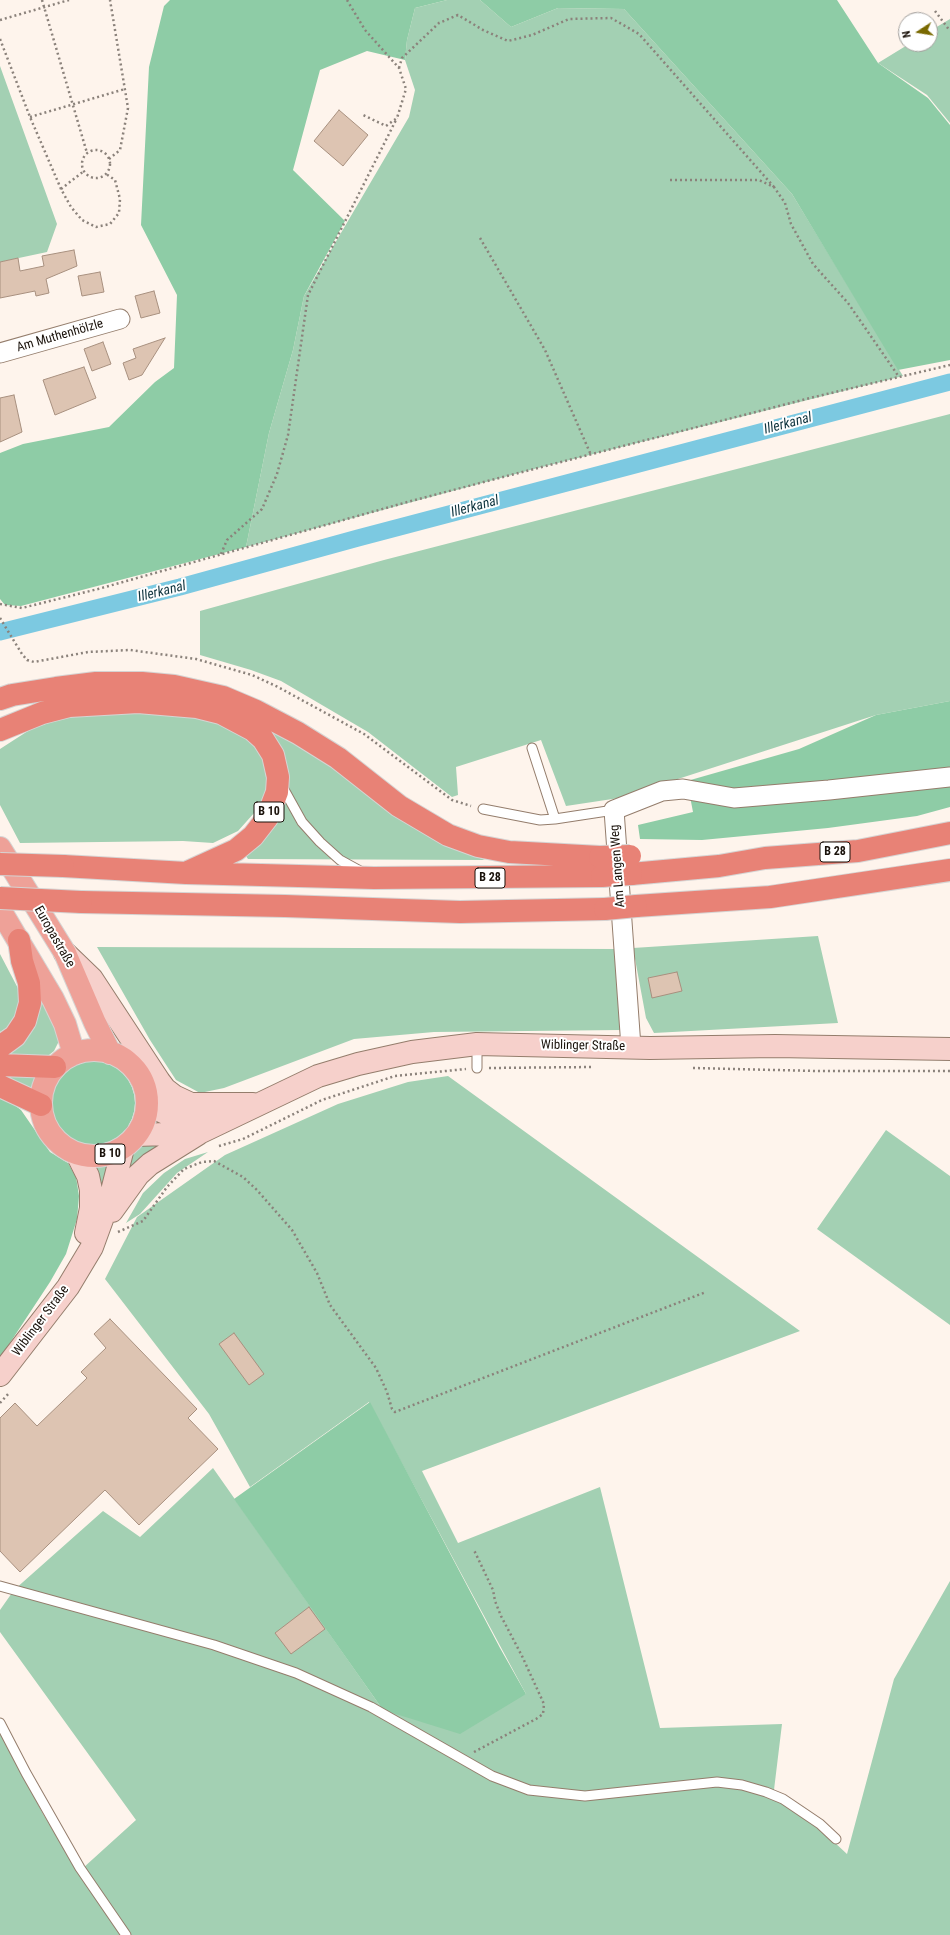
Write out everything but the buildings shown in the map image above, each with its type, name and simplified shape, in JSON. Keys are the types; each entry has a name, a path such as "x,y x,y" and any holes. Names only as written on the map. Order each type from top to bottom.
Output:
{"highway":[{"path":"0,699 56,688 96,683 142,683 174,686 223,697 256,711 298,733 338,758 399,806 448,835 478,846 601,867"},
{"name":"B 10","path":"0,730 42,713 69,706 138,702 197,707 230,716 253,730 263,739 273,755 278,777 278,785 274,802 267,818 253,836 236,850 186,873 0,864"},
{"name":"B 28","path":"186,873 374,878 631,865 719,866 765,858 858,851 950,833"},
{"path":"0,898 80,902 460,912 605,908 770,897 950,870"},
{"path":"0,1047 15,1036 25,1021 30,1003 29,983 22,961 19,940"},
{"path":"0,1065 55,1067"},
{"path":"0,1086 41,1105"}],"main road":[{"name":"Europastraße","path":"0,848 65,953 95,1023 110,1053"},
{"path":"0,910 44,983 65,1024 74,1054"},
{"path":"65,953 92,979 159,1081 174,1096 191,1104 260,1104"},
{"name":"Wiblinger Straße","path":"0,1375 68,1286 92,1247 113,1231 111,1194 129,1142 199,1133 318,1076 358,1064 412,1052 477,1044 631,1047 775,1046 950,1049"},
{"name":"B 10","path":"86,1050 110,1053 124,1059 135,1070 143,1082 147,1097 145,1117 129,1142 108,1155 92,1157 77,1154 65,1148 51,1135 43,1118 41,1105 42,1091 47,1078 55,1067 74,1054 86,1050"},
{"name":"Wiblinger Straße","path":"147,1097 159,1110 173,1117 188,1120 230,1119"},
{"path":"113,1231 138,1175 163,1154 199,1133"},
{"name":"Wiblinger Straße","path":"77,1154 88,1176 91,1208 80,1266"}],"street":[{"name":"Am Muthenhölzle","path":"0,353 120,319"},
{"name":"Am Langen Weg","path":"631,1047 614,810 662,791 683,789 734,798 950,777"}],"lane":[{"path":"532,748 555,819"},
{"path":"278,777 290,804 302,822 320,842 340,860 374,878"},
{"path":"483,809 540,820 614,810"},
{"path":"477,1044 477,1068"},
{"path":"0,1586 214,1645 296,1672 371,1707 492,1776 529,1790 585,1796 717,1782 742,1784 783,1799 820,1824 836,1839"},
{"path":"0,1723 26,1773 80,1868 126,1935"}],"path":[{"path":"42,0 86,153 81,164 84,171 94,178 106,174 110,167 109,159 104,152 95,149 86,153"},
{"path":"0,20 69,0"},
{"path":"109,159 120,150 128,108 110,0"},
{"path":"221,554 227,540 262,509 277,474 288,435 308,295 397,118 406,89 400,68 365,30 347,0"},
{"path":"935,11 950,31"},
{"path":"400,68 402,58 440,23 458,15 483,30 508,41 532,35 568,19 611,18 639,34 774,187 785,203 791,224 813,264 848,303 899,377"},
{"path":"0,39 30,117 61,188 71,207 82,220 96,227 110,224 119,213 120,199 115,180 106,174"},
{"path":"30,117 125,89"},
{"path":"361,114 386,126 397,118"},
{"path":"61,188 84,171"},
{"path":"670,180 759,180 774,187"},
{"path":"480,238 545,350 591,455"},
{"path":"0,604 22,608 98,589 411,501 810,398 950,366"},
{"path":"0,618 27,660 34,662 88,652"},
{"path":"218,1146 243,1139 322,1100 395,1076 477,1068 595,1067"},
{"path":"691,1068 816,1071 950,1070"},
{"path":"113,1231 143,1221 167,1187 184,1169 202,1162 214,1161 243,1177 257,1190 292,1230 317,1273 330,1305 376,1368 387,1392 392,1409 395,1412 706,1292"},
{"path":"461,1758 536,1719 543,1714 544,1709 544,1704 522,1656 501,1616 495,1601 493,1590 474,1550"}],"green space":[{"path":"170,0 447,0 415,8 407,40 405,60 367,51 320,70 293,170 345,221 304,296 293,350 269,433 246,547 21,606 5,605 0,599 0,453 23,444 109,427 155,382 174,368 177,295 141,225 149,67 164,6"},
{"path":"447,0 480,0 511,27 558,8 624,9 792,194 903,376 534,469 246,547 269,433 293,350 304,296 409,117 415,90 405,60 407,40 415,8"},
{"path":"480,0 837,0 878,63 928,98 950,125 950,360 898,370 792,194 624,9 558,8 511,27"},
{"path":"950,19 950,123 927,95 878,63 898,51 898,52 938,52 938,26"},
{"path":"0,66 57,224 47,252 0,262"},
{"path":"950,414 950,701 876,715 619,798 566,806 541,740 456,767 458,795 452,797 368,732 281,681 251,670 200,655 200,611 384,560"},
{"path":"950,701 950,807 917,816 828,828 702,840 640,839 638,825 693,812 687,781 799,749 876,715"},
{"path":"133,713 219,718 252,740 262,757 265,768 267,786 263,803 238,831 213,843 183,841 20,843 0,805 0,749 31,729 69,716"},
{"path":"265,726 320,757 408,824 444,844 485,860 248,859 243,852 275,820"},
{"path":"818,936 838,1023 654,1033 646,1018 633,948"},
{"path":"97,947 615,949 621,1030 434,1032 354,1039 224,1088 200,1093 176,1080 150,1040"},
{"path":"0,954 21,994 21,1005 11,1025 0,1032"},
{"path":"38,986 58,1029 58,1043 54,1051 44,1059 0,1058"},
{"path":"93,1061 109,1064 123,1073 132,1087 135,1103 132,1119 123,1133 109,1142 93,1145 77,1142 63,1133 54,1119 51,1103 54,1087 63,1073 77,1064"},
{"path":"0,1073 36,1077 32,1092 0,1079"},
{"path":"448,1076 800,1331 422,1471 458,1543 600,1487 660,1728 782,1724 773,1798 782,1802 820,1829 847,1854 894,1679 950,1581 950,1935 131,1935 83,1868 136,1820 0,1632 0,1610 14,1590 103,1511 140,1537 213,1468 383,1710 526,1694 369,1402 250,1487 209,1414 105,1279 137,1217 225,1155 338,1104 408,1082"},
{"path":"0,1098 9,1101 21,1110 50,1152 68,1163 76,1177 79,1196 77,1219 66,1254 50,1282 0,1358"},
{"path":"886,1130 950,1176 950,1325 817,1229"},
{"path":"176,1138 121,1187 129,1153 136,1147 148,1142"},
{"path":"208,1152 177,1173 140,1214 126,1223 143,1193 164,1173 185,1159"},
{"path":"110,1162 97,1222 91,1165"},
{"path":"370,1402 500,1648 526,1694 460,1734 383,1710 234,1499"},
{"path":"0,1729 43,1814 88,1887 121,1935 0,1935"}],"waterway":[{"name":"Illerkanal","path":"0,632 180,587 358,538 950,382"}]}
